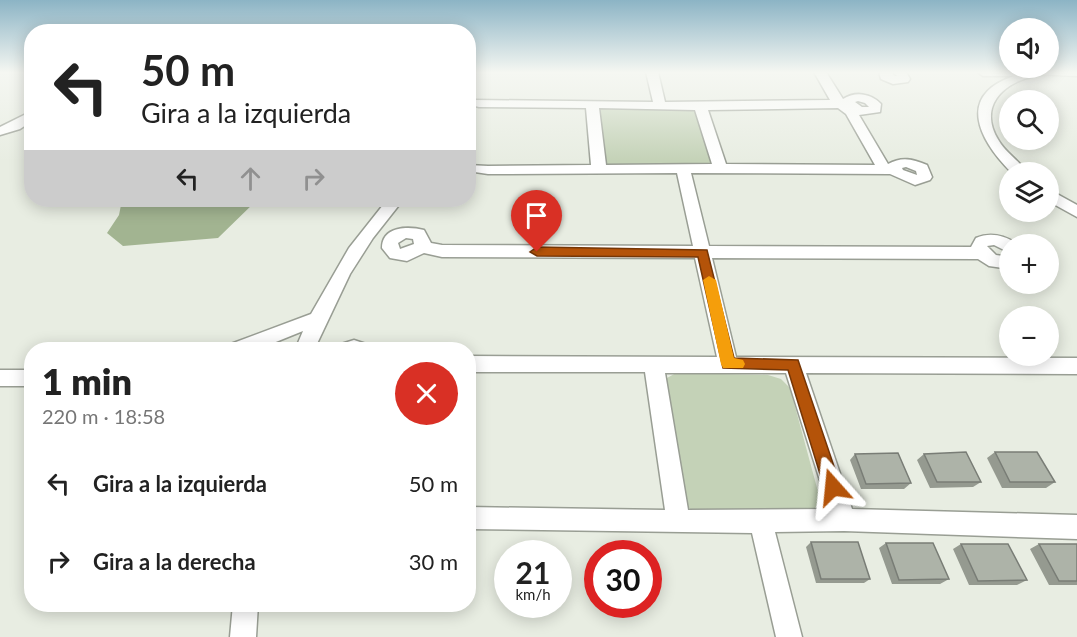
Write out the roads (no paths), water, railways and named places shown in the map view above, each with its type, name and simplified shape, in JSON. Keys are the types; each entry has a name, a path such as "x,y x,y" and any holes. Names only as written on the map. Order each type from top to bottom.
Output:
{"street":[{"path":"659,102 660,106"},
{"path":"988,102 983,122 986,131 1009,162"},
{"path":"476,106 844,104 889,169 476,168"},
{"path":"592,105 599,169"},
{"path":"700,106 720,168"},
{"path":"0,130 15,126 24,120"},
{"path":"683,168 728,364"},
{"path":"1059,201 1077,212"},
{"path":"307,342 316,320 358,245 389,207"},
{"path":"981,253 978,245 983,240 999,242"},
{"path":"422,248 442,251 981,253 999,262"},
{"path":"255,342 316,320"},
{"path":"1077,354 1074,361 1077,366"},
{"path":"476,364 1077,366"},
{"path":"793,364 844,520"},
{"path":"654,365 678,522"},
{"path":"0,378 24,378"},
{"path":"476,518 678,522 844,520 1077,527"},
{"path":"761,522 789,637"},
{"path":"243,637 245,612"}]}
